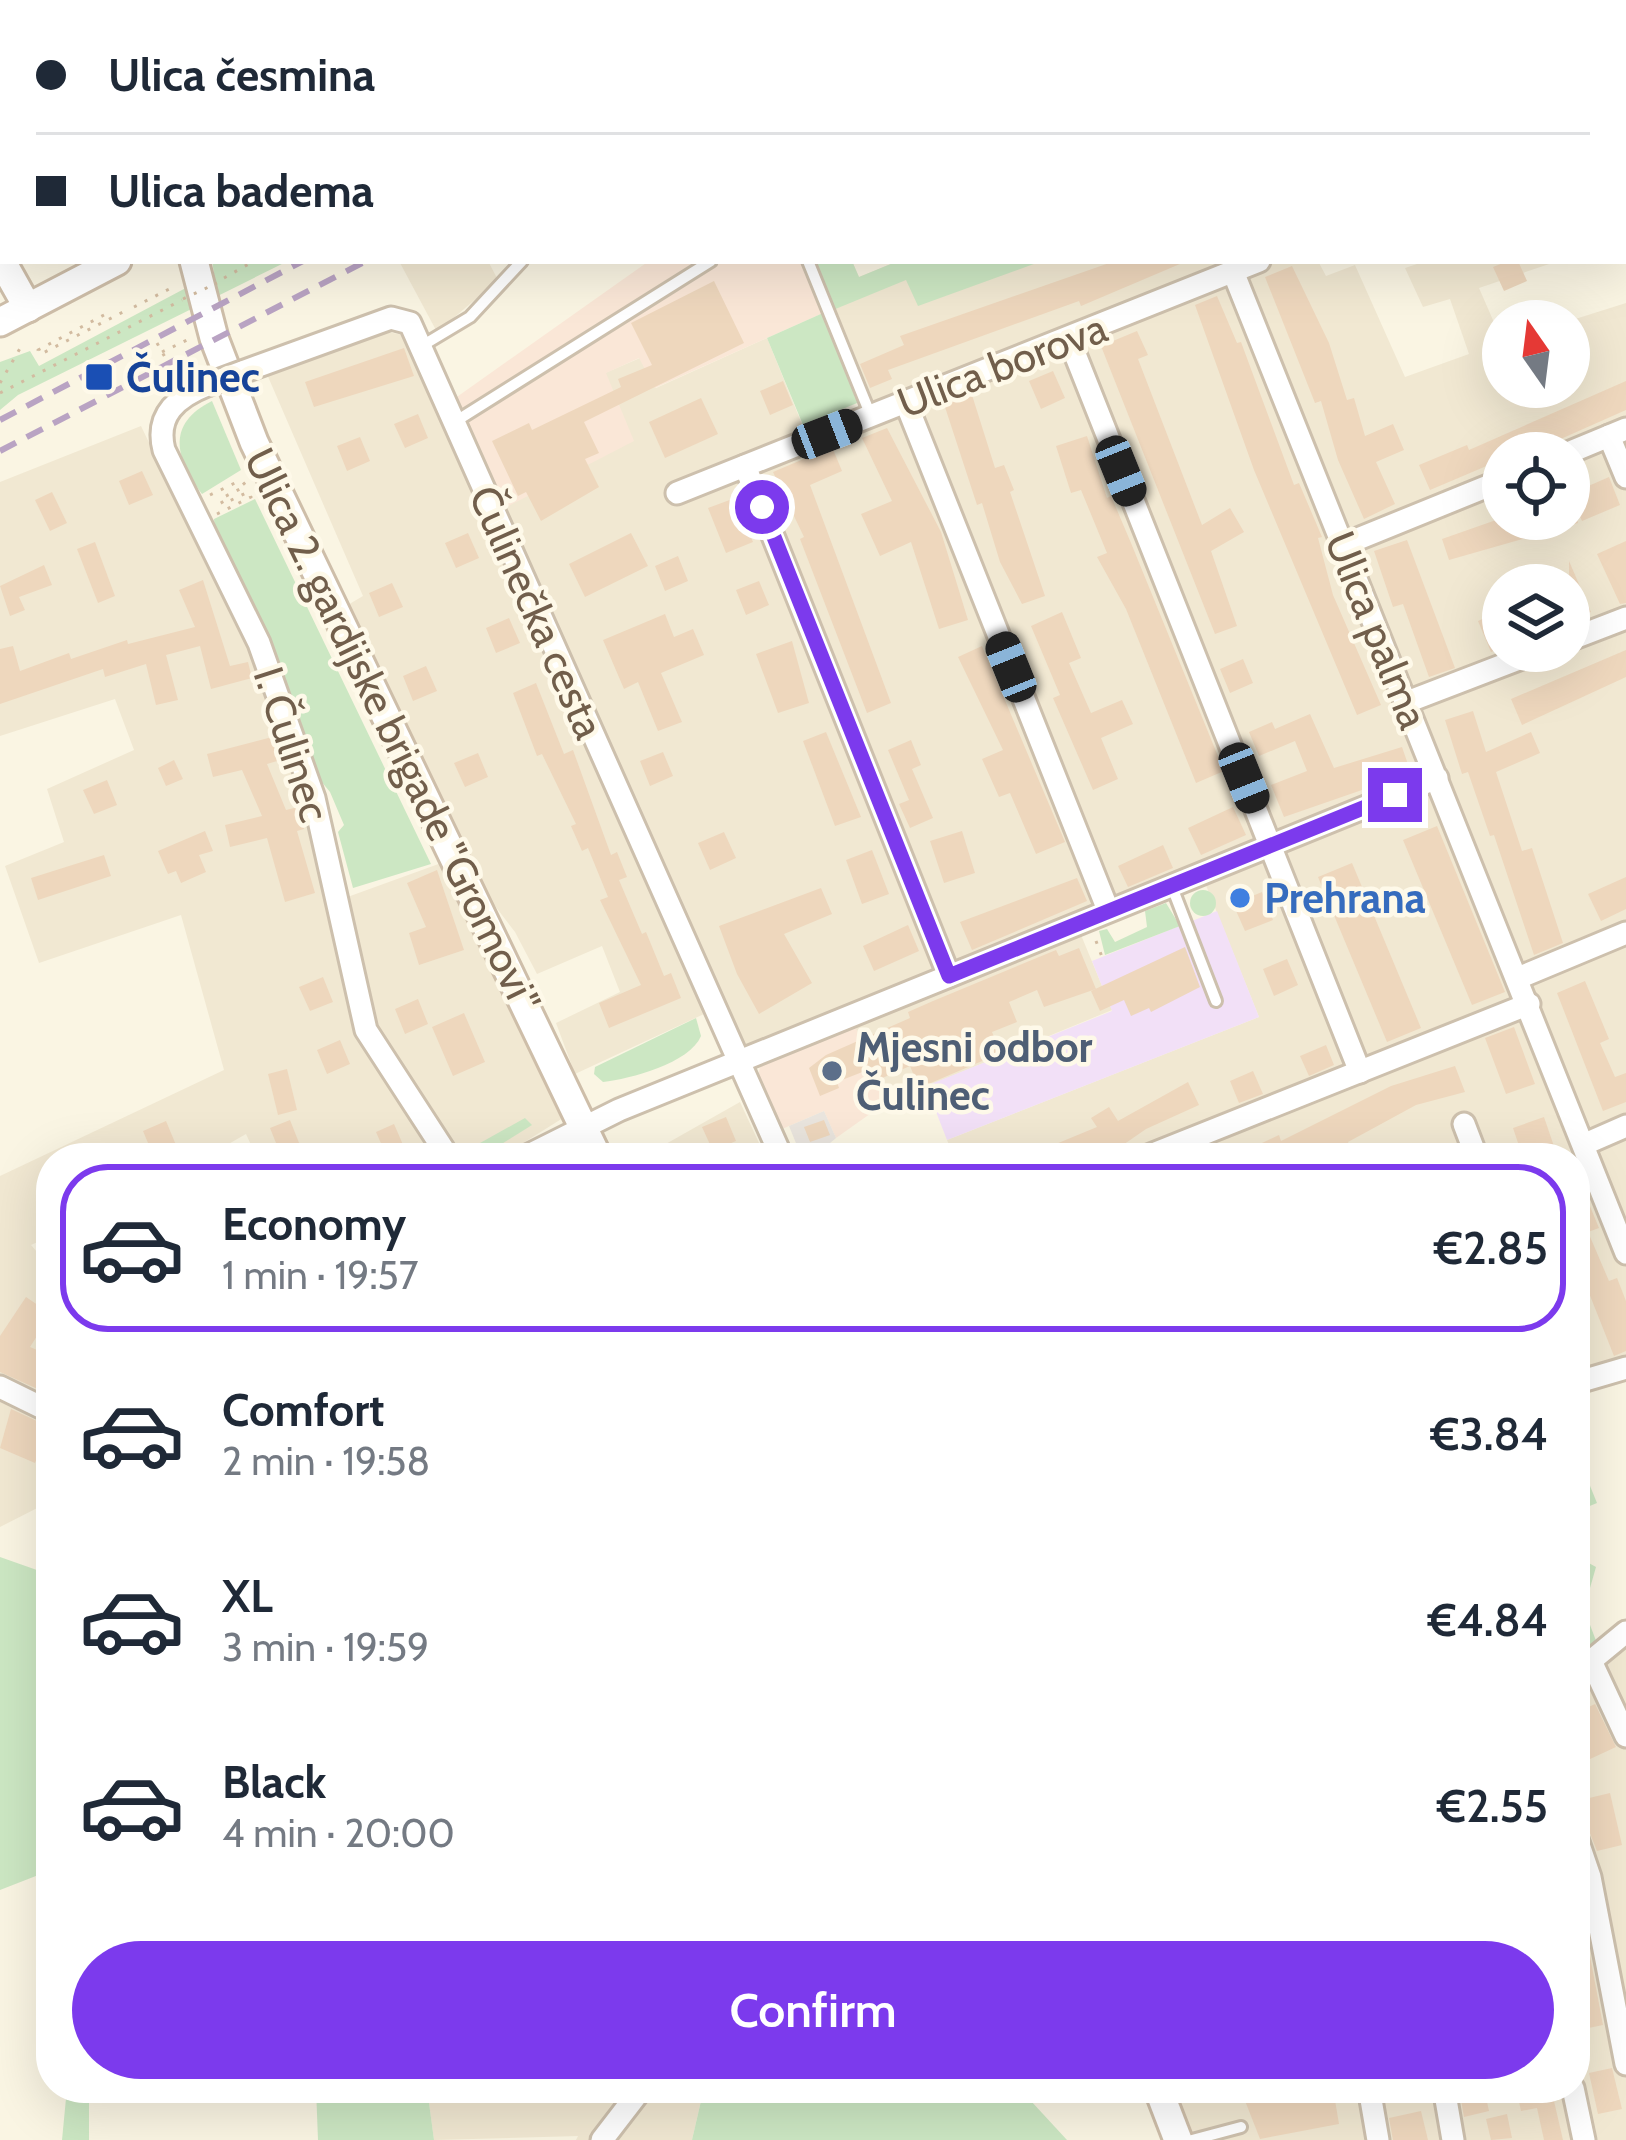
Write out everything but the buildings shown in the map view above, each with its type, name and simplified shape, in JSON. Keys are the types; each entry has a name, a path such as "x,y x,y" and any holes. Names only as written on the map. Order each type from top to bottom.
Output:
{"street":[{"path":"3,264 28,308"},
{"path":"0,322 111,264"},
{"name":"Ulica borova","path":"677,493 1253,264"},
{"name":"Ulica 2. gardijske brigade \"Gromovi\"","path":"190,271 254,442 583,1126"},
{"name":"Ulica palma","path":"1234,274 1585,1143"},
{"name":"I. Čulinec","path":"420,346 410,323 391,318 207,385 172,404 161,427 164,450 259,643 314,798 366,1030 439,1143"},
{"path":"1069,339 1360,1072"},
{"name":"Čulinečka cesta","path":"420,346 775,1143"},
{"path":"906,403 1108,910"},
{"path":"1590,444 1618,433 1626,477"},
{"path":"745,466 949,976"},
{"path":"1343,545 1482,489"},
{"path":"1590,632 1626,618"},
{"path":"1407,702 1485,672"},
{"path":"551,1143 1437,778"},
{"path":"1518,978 1626,933"},
{"path":"1181,1143 1529,1004"},
{"path":"1464,1124 1471,1143"},
{"path":"583,1126 591,1143"},
{"path":"1587,1143 1626,1126"},
{"name":"Ulica palma","path":"1590,1157 1626,1253"},
{"path":"1590,1379 1626,1368"},
{"path":"0,1388 36,1405"},
{"path":"1590,1661 1626,1633"},
{"path":"1590,1678 1626,1736"},
{"path":"1590,1876 1626,2064"},
{"path":"602,2140 630,2103"},
{"path":"1164,2103 1178,2140"},
{"path":"1372,2103 1378,2140"},
{"path":"1447,2103 1454,2140"},
{"path":"1576,2103 1584,2140"}],"lane":[{"path":"420,346 470,317 519,264"},
{"path":"453,423 706,264"},
{"path":"809,264 872,416"},
{"path":"1171,885 1216,1001"},
{"path":"1192,2140 1241,2128"}],"path":[{"path":"0,393 247,264"},
{"path":"134,307 190,271"},
{"path":"104,315 38,350 40,354 125,311"},
{"path":"162,352 200,333"},
{"path":"157,343 166,358"},
{"path":"0,383 22,345"},
{"path":"201,499 243,479 246,485 220,499 223,505 248,492 251,497 210,518"},
{"path":"1092,930 1102,957"}],"shaded area":[{"path":"401,264 490,264 498,280 437,332"},
{"path":"645,264 803,264 823,313 655,388 639,358 606,373 634,441 501,510 454,399"},
{"path":"814,264 853,264 859,277 891,264 1320,264 1326,276 1355,265 1405,377 1469,354 1450,299 1423,307 1405,268 1417,264 1549,264 1479,288 1484,300 1482,408 1590,408 1590,314 1626,303 1626,1359 1590,1369 1590,1143 948,1143 1259,1017 1199,868 1074,918 1112,1010 884,1104 848,1009 747,1049 739,1046 719,1007 575,1074 556,1023 620,992 602,946 537,974 515,932 482,889 346,606 363,596 266,372 383,331 403,335 485,517 501,510 605,373 640,358 656,388 767,338 810,444 874,419"},
{"path":"141,426 272,698 331,903 444,862 563,1118 523,1143 250,1143 246,1134 230,1143 70,1143 224,1070 181,915 39,963 5,866 64,842 47,789 134,750 115,699 0,736 0,482"},
{"path":"1217,911 1259,1017 947,1140 926,1086 1112,1011 1092,961"},
{"path":"854,1023 884,1104 836,1138 824,1111 782,1129 758,1077 761,1061"},
{"path":"740,1102 759,1143 668,1143"},
{"path":"824,1111 836,1138 830,1143 796,1143 789,1126"},
{"path":"36,1159 36,1243 31,1245 36,1251 36,1509 0,1527 0,1176"},
{"path":"1626,1623 1626,2140 1188,2140 1174,2103 1590,2103 1590,1652"},
{"path":"429,2103 701,2103 692,2140 576,2140 578,2136 434,2140"}],"green space":[{"path":"212,264 282,264 18,395 0,410 0,362 30,351 39,366 214,273"},
{"path":"814,264 853,264 859,277 891,264 1034,264 918,306 906,280 833,310"},
{"path":"823,313 862,401 803,425 767,338"},
{"path":"212,401 241,470 202,494 186,468 180,443 187,420"},
{"path":"255,499 431,864 353,888 338,832 344,825 330,792 311,769 215,532 214,519"},
{"path":"1203,890 1216,903 1203,916 1190,903"},
{"path":"1166,903 1180,926 1105,955 1099,931 1107,929 1115,942 1147,927 1145,911"},
{"path":"696,1018 701,1036 672,1062 603,1082 594,1074 595,1067"},
{"path":"525,1118 532,1125 503,1143 480,1143"},
{"path":"0,1557 36,1570 36,1876 0,1890"},
{"path":"1590,1625 1598,1646 1590,1652"},
{"path":"66,2103 89,2103 89,2140 62,2140"},
{"path":"317,2103 429,2103 434,2140 318,2140"},
{"path":"701,2103 1033,2103 1067,2140 692,2140"}],"railway":[{"path":"0,420 297,264"},
{"path":"0,451 360,264"}],"place":[{"name":"Čulinec","path":"99,377"},
{"name":"Prehrana","path":"1240,898"},
{"name":"Mjesni odbor Čulinec","path":"832,1071"}],"route":[{"path":"762,507 949,976 1395,795"}]}
